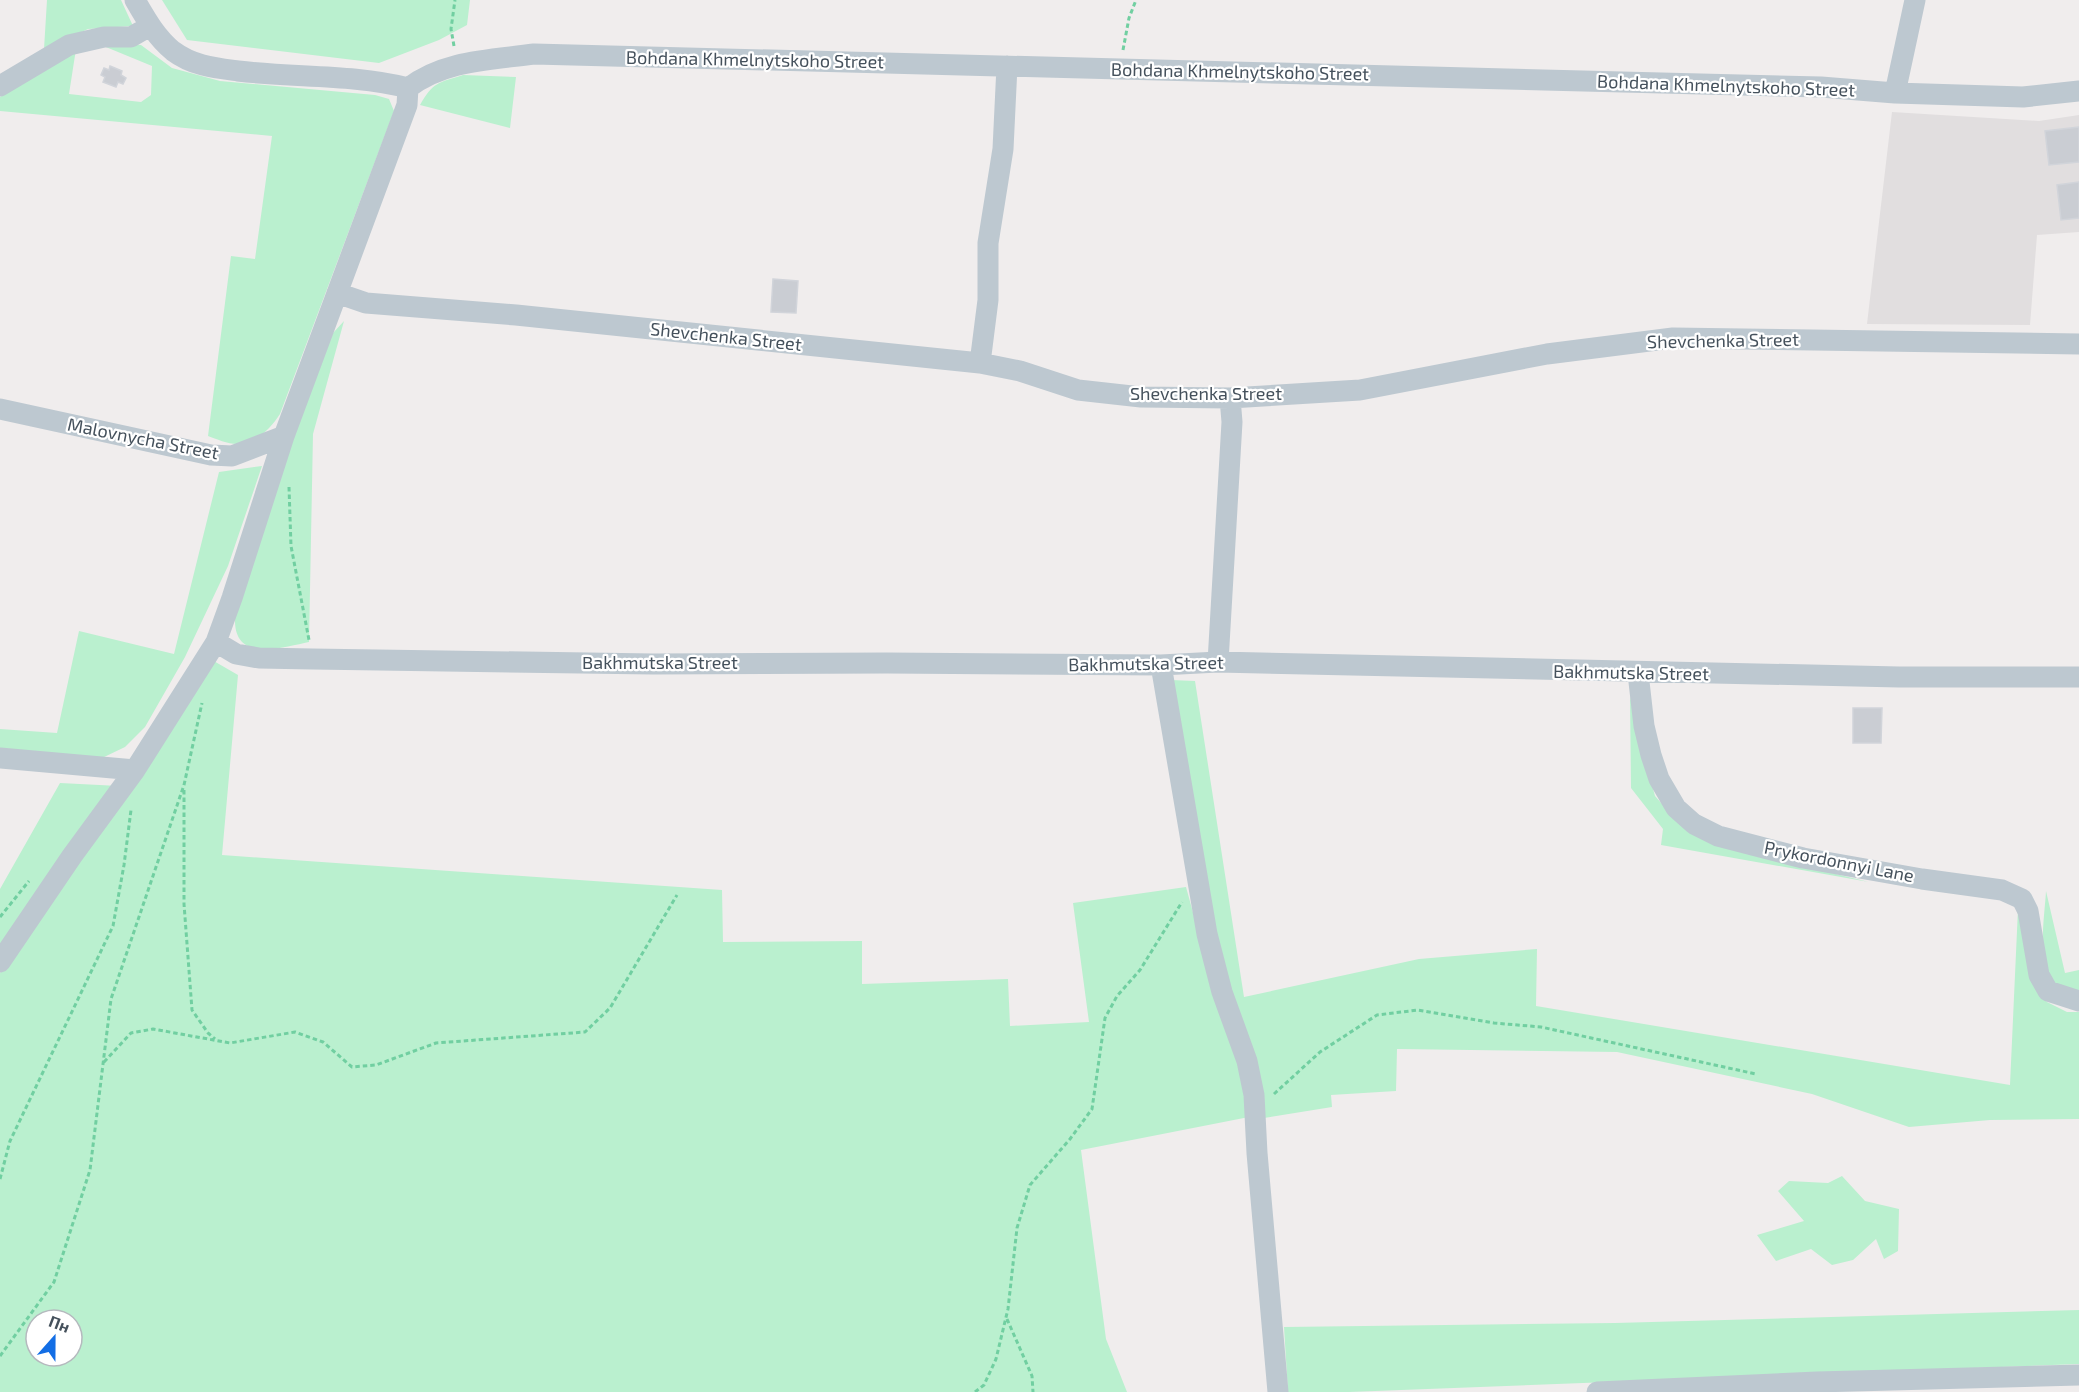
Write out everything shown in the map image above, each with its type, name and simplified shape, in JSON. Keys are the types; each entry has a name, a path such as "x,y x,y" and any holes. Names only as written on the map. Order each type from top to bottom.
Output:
{"street":[{"path":"0,962 72,856 135,770 216,642 281,445 407,105 408,88 386,82 265,74 207,67 191,61 176,53 161,40 135,0"},
{"path":"1895,93 1915,0"},
{"path":"0,86 69,45 104,37 131,37 150,26"},
{"name":"Bohdana Khmelnytskoho Street","path":"408,88 422,77 458,65 534,54 1821,87 1895,93 2024,97 2079,91"},
{"path":"980,363 988,300 988,243 1004,149 1007,66"},
{"name":"Shevchenka Street","path":"337,293 366,303 516,315 980,363 1020,371 1078,390 1141,397 1230,398 1360,390 1547,354 1673,338 2079,344"},
{"path":"1218,662 1232,432 1230,398"},
{"name":"Malovnycha Street","path":"0,409 211,455 232,456 281,445"},
{"name":"Bakhmutska Street","path":"216,642 237,654 259,658 312,659 653,664 1161,665 1218,662 1899,678 2079,677"},
{"path":"1161,665 1207,934 1222,992 1247,1062 1254,1095 1278,1392"},
{"name":"Prykordonnyi Lane","path":"1638,673 1644,726 1659,778 1676,808 1694,825 1718,836 1803,858 1922,879 2002,890 2022,899 2028,911 2039,975 2048,991 2079,1001"},
{"path":"0,758 135,770"},
{"path":"1597,1392 1817,1382 2079,1376"}],"path":[{"path":"455,0 451,29 458,65"},
{"path":"1115,69 1124,47 1129,18 1136,0"},
{"path":"281,445 289,488 291,546 312,659"},
{"path":"0,1356 54,1282 90,1170 111,999 184,785 204,694"},
{"path":"184,785 184,904 192,1010 208,1033 218,1041"},
{"path":"0,1179 10,1141 113,926 131,807"},
{"path":"975,1392 984,1385 996,1359 1006,1317 1017,1228 1030,1185 1070,1139 1092,1109 1106,1018 1117,996 1140,970 1197,878"},
{"path":"103,1063 131,1033 153,1029 230,1043 295,1032 323,1042 352,1067 376,1065 436,1043 585,1032 610,1008 677,895"},
{"path":"1255,1112 1320,1052 1377,1015 1418,1010 1494,1023 1541,1027 1756,1074"},
{"path":"1006,1317 1032,1376 1034,1392"}],"shaded area":[{"path":"1892,112 2039,121 2079,115 2079,232 2037,235 2030,325 1867,324"}],"green space":[{"path":"47,0 121,0 133,26 88,29 44,49"},
{"path":"162,0 470,0 467,25 439,40 379,63 187,40"},
{"path":"101,45 141,45 172,68 220,81 375,95 389,99 394,111 280,414 262,434 244,443 230,443 208,436 231,256 255,259 272,136 0,111 0,97 76,49 69,94 141,102 151,95 152,66"},
{"path":"463,75 516,77 510,128 420,105 437,84"},
{"path":"344,321 313,434 309,642 275,649 252,648 243,643 237,635 235,619 240,594 312,381 333,333"},
{"path":"262,466 228,566 185,657 145,727 125,747 102,758 0,748 0,729 57,733 79,631 174,654 219,472"},
{"path":"212,660 238,675 222,855 722,890 723,942 862,941 862,984 1008,979 1010,1026 1089,1022 1073,903 1186,887 1216,996 1239,1056 1249,1117 1081,1150 1106,1339 1127,1392 0,1392 0,973"},
{"path":"1171,680 1195,681 1244,997 1419,959 1537,949 1536,1006 2010,1085 2018,909 2032,982 2047,1002 2067,1012 2079,1012 2079,1119 1990,1120 1909,1127 1812,1094 1617,1052 1397,1049 1396,1091 1331,1095 1332,1107 1264,1118 1222,968"},
{"path":"1630,696 1655,796 1677,821 1720,846 1869,882 1661,845 1663,829 1631,788"},
{"path":"60,783 119,786 0,951 0,889"},
{"path":"2046,891 2065,973 2079,970 2079,995 2062,989 2053,983 2048,975 2043,953"},
{"path":"1842,1176 1865,1201 1899,1209 1898,1251 1884,1259 1876,1239 1853,1260 1832,1265 1811,1249 1776,1261 1757,1235 1804,1221 1778,1191 1789,1181 1828,1183"},
{"path":"2079,1310 2079,1364 1349,1392 1288,1392 1284,1327 1615,1323"}],"building":[{"path":"110,66 122,71 121,75 126,78 123,84 118,82 116,87 103,82 105,77 101,75 104,68 109,70"},
{"path":"2079,127 2079,162 2049,165 2045,131"},
{"path":"2079,182 2079,218 2061,220 2057,185"},
{"path":"773,279 798,281 796,313 771,312"},
{"path":"1853,708 1882,708 1881,743 1853,743"}]}
